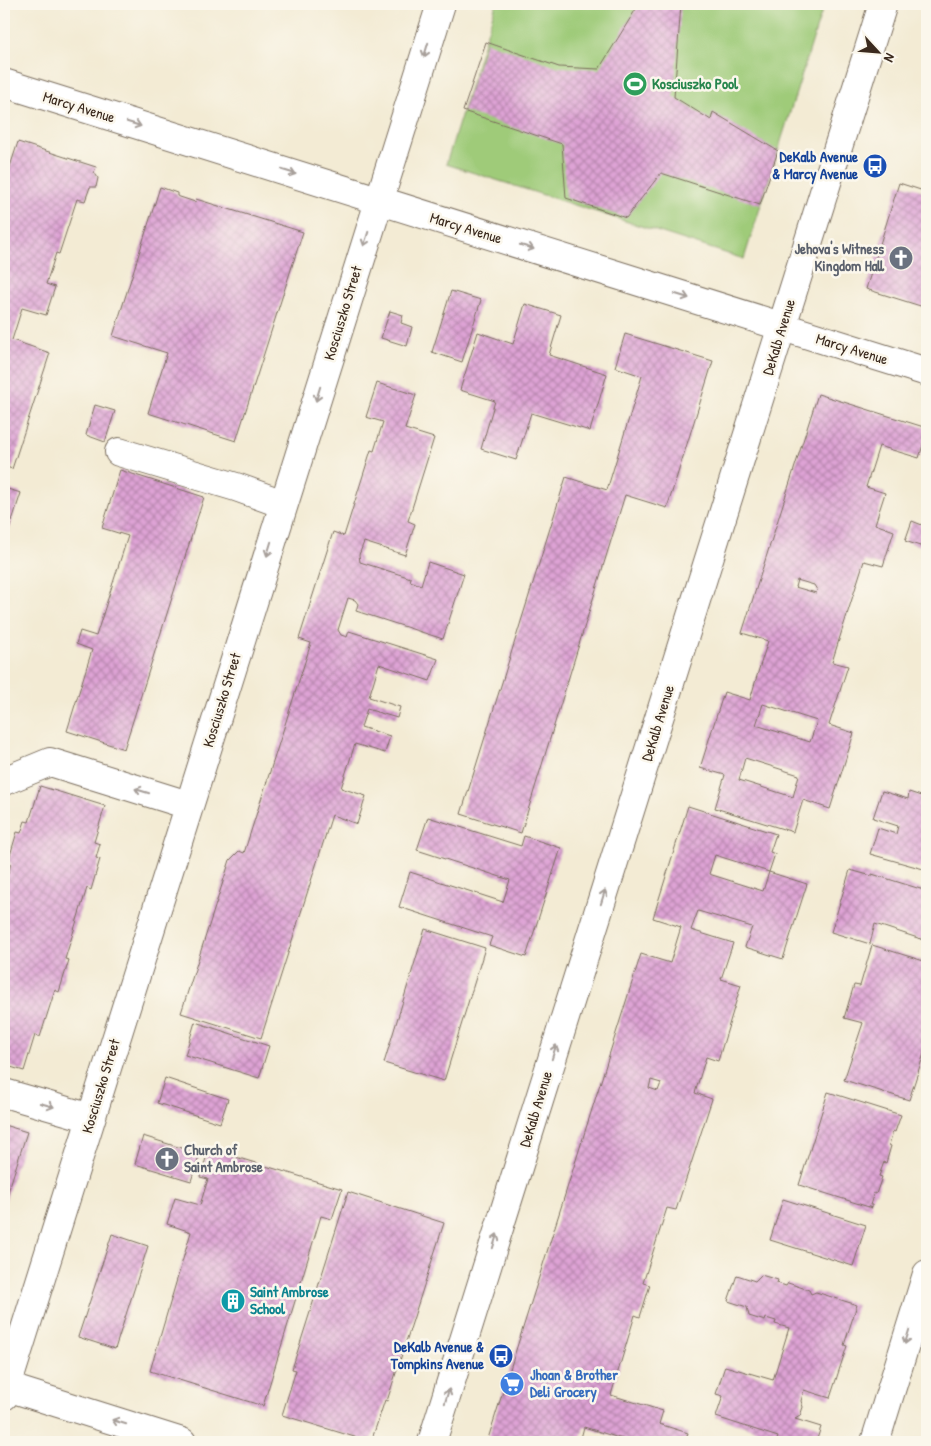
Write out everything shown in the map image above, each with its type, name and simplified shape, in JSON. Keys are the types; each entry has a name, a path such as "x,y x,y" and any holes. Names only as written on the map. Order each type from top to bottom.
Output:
{"street":[{"name":"Kosciuszko Street","path":"5,1390 441,4"},
{"name":"DeKalb Avenue","path":"432,1442 883,4"},
{"name":"Marcy Avenue","path":"4,83 927,372"},
{"path":"119,452 236,487 283,504"},
{"path":"4,782 50,762 188,805"},
{"path":"4,1093 91,1118"},
{"path":"874,1442 927,1274"},
{"path":"5,1390 182,1442"}],"green space":[{"name":"Kosciuszko Pool","path":"496,4 824,4 744,259 446,164"}],"building":[{"path":"639,4 681,4 674,97 711,120 713,112 778,151 760,205 661,173 626,218 566,198 562,144 463,111 486,42 559,67 599,69"},
{"path":"18,142 96,167 94,172 98,178 96,187 90,187 85,201 77,199 59,254 56,253 46,284 55,287 46,315 22,308 12,340 50,353 12,469 4,466 4,185"},
{"name":"Jehova's Witness Kingdom Hall","path":"899,183 927,192 927,308 866,289"},
{"path":"160,187 177,193 177,196 195,202 196,199 303,232 236,441 148,413 167,353 113,336"},
{"path":"451,291 481,300 462,362 432,352"},
{"path":"525,304 561,315 549,355 607,374 590,431 531,413 516,460 481,449 495,401 460,390 478,332 513,344"},
{"path":"390,311 403,315 401,323 412,327 407,346 381,338"},
{"path":"625,334 713,361 667,508 625,495 521,833 461,814 566,477 607,490 642,376 615,367"},
{"path":"377,383 416,395 405,429 434,438 408,521 415,524 405,555 364,542 359,555 360,562 411,578 410,581 421,585 428,562 464,574 443,639 356,611 358,604 355,600 348,598 338,630 341,635 347,637 349,631 438,659 430,681 379,664 369,697 400,707 397,718 367,709 361,727 390,736 385,753 355,744 341,788 366,796 357,824 332,815 261,1038 181,1013 230,860 239,851 244,853 311,643 299,639 333,532 344,536 371,450 374,451 383,422 366,417"},
{"path":"818,394 927,428 919,458 879,446 866,487 885,493 875,524 894,531 883,566 864,561 832,662 848,666 829,725 854,733 830,809 803,800 793,832 715,808 725,775 700,768 724,692 750,700 768,641 742,633","holes":["797,580 814,585 817,590 816,593 795,587","763,704 817,721 810,742 756,725","745,758 799,775 793,797 739,780"]},
{"path":"95,405 115,411 105,442 86,435"},
{"path":"120,470 204,497 124,749 67,731 92,650 76,644 80,631 96,636 128,536 102,528"},
{"path":"4,488 21,493 9,530 4,528"},
{"path":"912,521 927,527 926,548 905,541"},
{"path":"40,786 105,806 94,842 100,844 96,858 100,859 91,890 87,888 65,959 69,960 59,992 55,990 40,1037 35,1035 24,1071 4,1065 4,887 11,863 8,862 17,832 21,833 25,821 29,822"},
{"path":"882,791 908,799 909,792 927,798 927,870 870,854 878,828 896,834 898,826 873,818"},
{"path":"688,806 776,834 770,852 775,854 769,872 807,884 783,959 745,947 752,927 698,911 691,930 733,943 721,979 741,985 718,1061 706,1057 695,1093 712,1099 676,1210 667,1208 643,1283 650,1285 640,1317 635,1315 611,1395 663,1411 659,1424 688,1433 685,1442 632,1442 584,1427 580,1442 487,1442 641,954 670,963 681,927 653,918","holes":["715,855 769,872 763,891 709,874","651,1080 661,1083 658,1091 649,1088"]},
{"path":"428,817 521,846 524,836 561,848 526,957 489,945 492,937 399,907 410,872 503,902 510,880 417,850"},
{"path":"850,870 872,876 872,874 927,891 927,941 875,924 870,944 831,932"},
{"path":"425,929 485,948 444,1081 384,1063"},
{"path":"872,945 927,962 927,1044 909,1100 844,1080 863,1023 844,1018 854,985 860,986"},
{"path":"195,1022 269,1046 259,1078 185,1055"},
{"path":"165,1078 228,1099 220,1123 157,1103"},
{"path":"828,1092 901,1115 895,1132 893,1131 886,1163 884,1162 879,1176 882,1177 870,1205 872,1205 872,1208 799,1185"},
{"path":"4,1125 27,1132 4,1205"},
{"name":"Church of Saint Ambrose","path":"143,1136 200,1154 191,1181 135,1164"},
{"name":"Saint Ambrose School","path":"209,1149 342,1189 332,1219 321,1216 263,1406 150,1371 191,1232 167,1224 175,1198 200,1205 208,1179 200,1177"},
{"path":"348,1192 444,1223 387,1401 385,1400 371,1442 282,1415 296,1370 292,1369"},
{"path":"783,1199 866,1225 853,1266 770,1240"},
{"path":"112,1234 148,1246 115,1349 78,1337"},
{"path":"737,1275 755,1281 761,1275 778,1280 777,1283 786,1286 788,1283 809,1290 811,1294 816,1292 857,1305 844,1345 847,1346 830,1398 804,1390 801,1401 803,1407 800,1416 795,1419 821,1427 816,1442 776,1442 778,1437 716,1417 723,1396 716,1394 725,1366 773,1380 789,1328 775,1324 776,1321 766,1318 765,1321 749,1316 747,1307 728,1301"}],"place":[{"name":"Kosciuszko Pool","path":"635,84"},
{"name":"DeKalb Avenue & Marcy Avenue","path":"875,166"},
{"name":"Jehova's Witness Kingdom Hall","path":"901,258"},
{"name":"Church of Saint Ambrose","path":"167,1159"},
{"name":"Saint Ambrose School","path":"233,1301"},
{"name":"DeKalb Avenue & Tompkins Avenue","path":"501,1356"},
{"name":"Jhoan & Brother Deli Grocery","path":"512,1384"}]}
